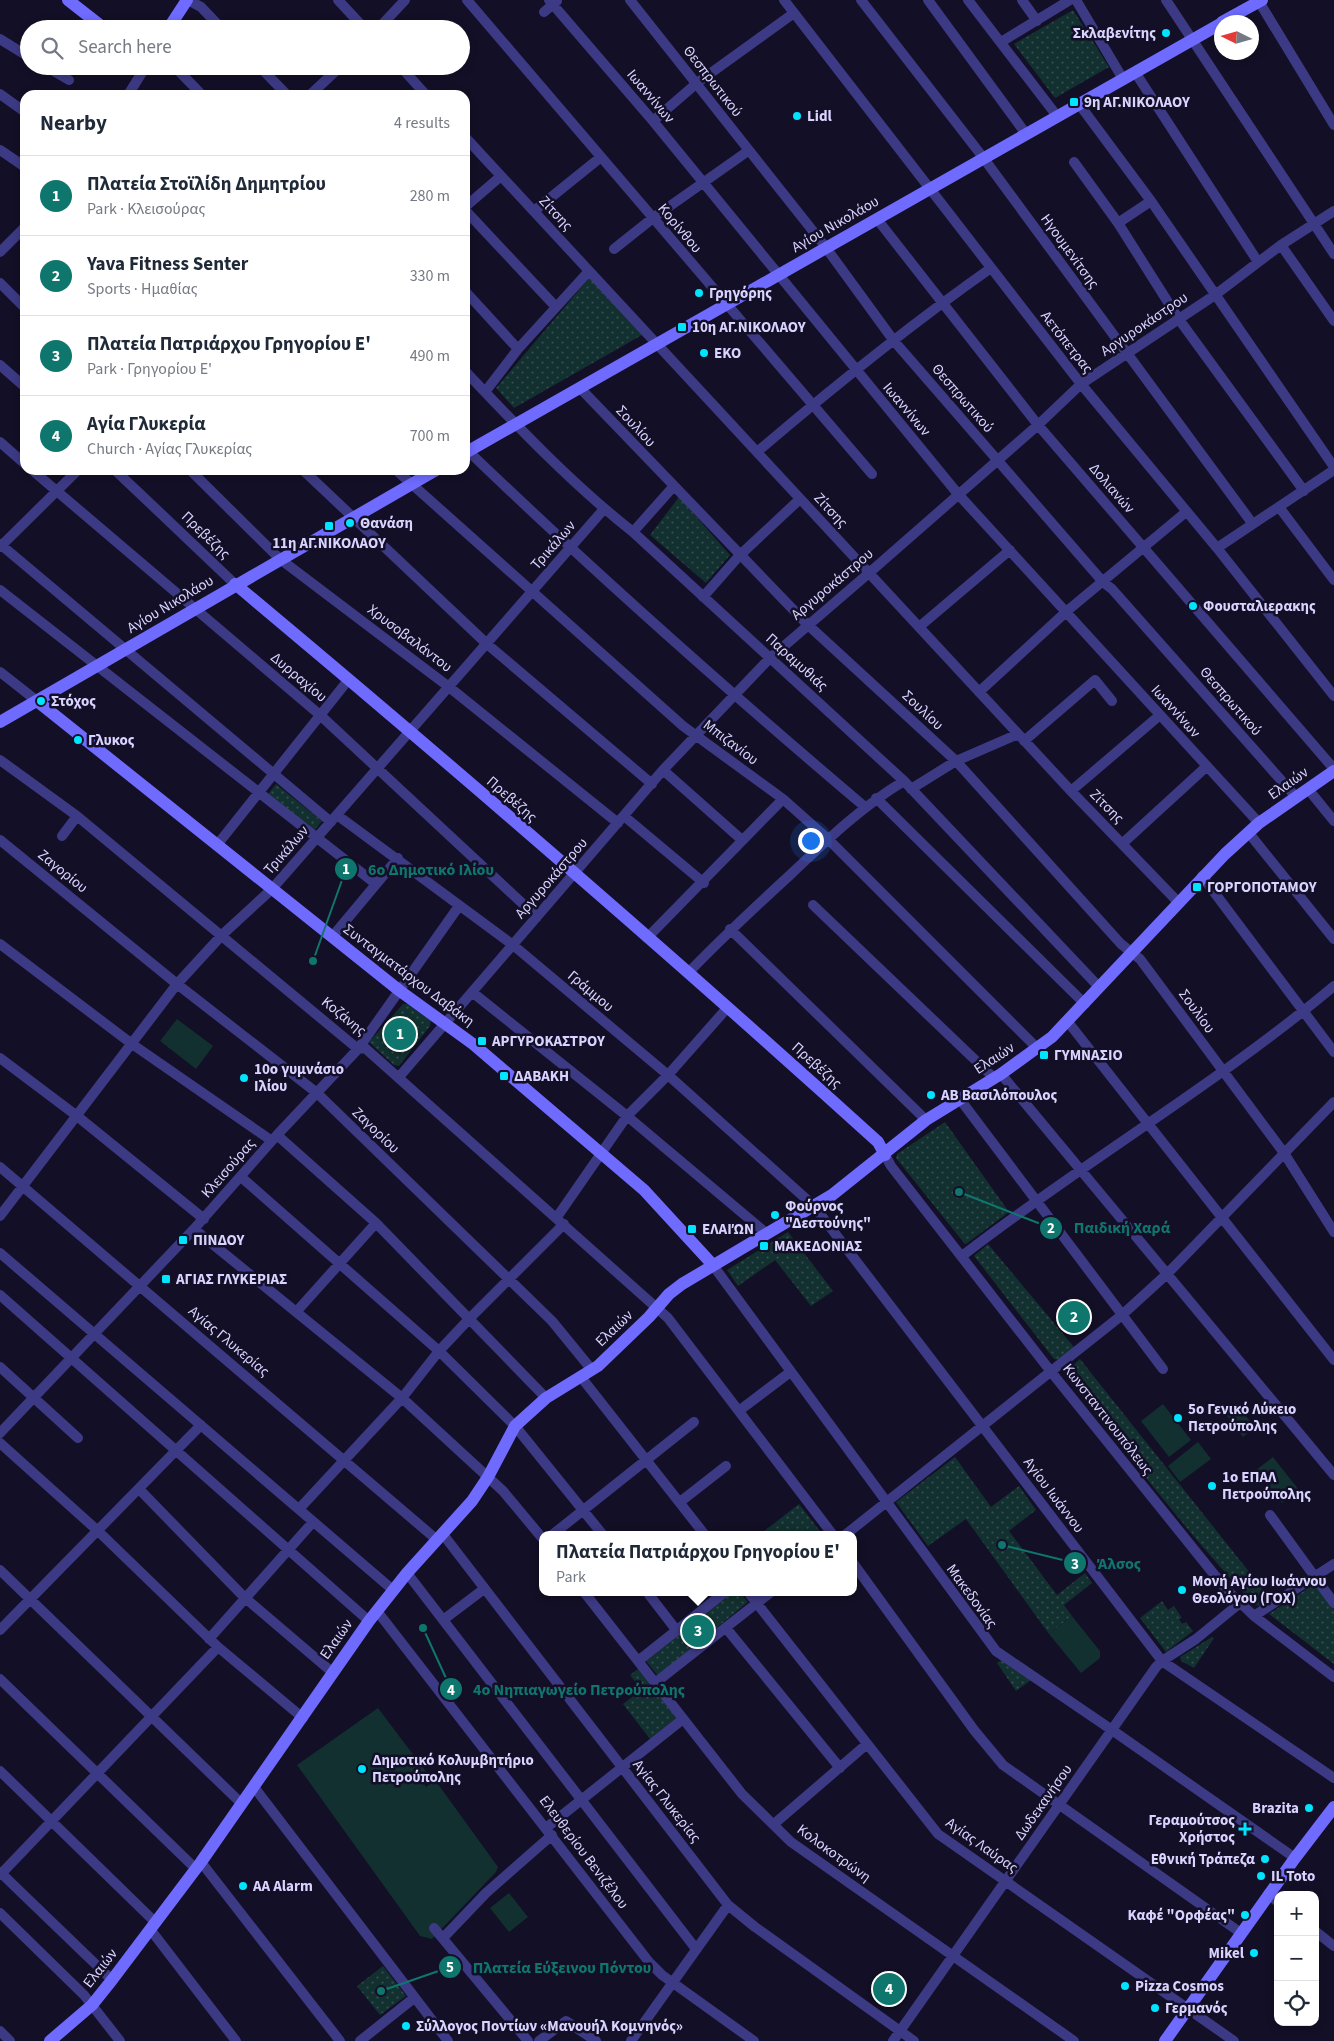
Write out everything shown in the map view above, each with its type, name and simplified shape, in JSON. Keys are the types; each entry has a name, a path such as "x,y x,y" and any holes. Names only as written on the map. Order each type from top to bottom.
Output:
{"street":[{"path":"68,0 94,20"},
{"path":"338,0 357,20"},
{"path":"386,20 405,0"},
{"name":"Κορίνθου","path":"467,0 725,305 872,474"},
{"name":"Θεσπρωτικού","path":"630,0 826,248 894,341 1102,582 1112,589 1296,797"},
{"name":"Αετόπετρας","path":"784,0 1081,384 1217,548 1334,696"},
{"name":"Ηγουμενίτσης","path":"861,0 983,158 1252,523"},
{"path":"928,0 1026,134"},
{"path":"1022,0 1037,21"},
{"path":"1001,42 1070,0"},
{"path":"1076,0 1123,79"},
{"path":"1166,0 1194,39 1334,254"},
{"path":"1260,0 1334,125"},
{"name":"Αγίου Νικολάου","path":"1235,15 1260,0"},
{"path":"173,20 185,1 201,7 213,20"},
{"path":"544,12 553,1"},
{"name":"Ιωαννίνων","path":"553,1 958,494 1259,823"},
{"path":"972,1 1057,116"},
{"path":"653,122 697,83 794,12"},
{"name":"Αγίου Νικολάου","path":"470,449 1214,28"},
{"path":"0,39 20,51"},
{"path":"1135,72 1258,262"},
{"path":"60,75 68,80"},
{"path":"131,90 140,75"},
{"path":"183,75 197,90"},
{"path":"268,75 282,90"},
{"path":"315,90 331,75"},
{"path":"407,75 419,90"},
{"path":"0,94 20,108"},
{"path":"1079,104 1152,200 1334,469 1304,492 1252,523 1217,548"},
{"name":"Ζίτσης","path":"470,142 1071,791 1178,902"},
{"path":"0,150 20,163"},
{"path":"614,249 652,218 748,151"},
{"path":"534,211 601,157"},
{"path":"1074,162 1118,223 1178,318 1304,492"},
{"path":"470,204 501,176"},
{"path":"1118,223 1152,200"},
{"name":"Αργυροκάστρου","path":"399,1077 664,770 769,659 1038,425 1081,384 1215,294 1281,245 1334,211"},
{"path":"470,213 556,307"},
{"name":"Δολιανών","path":"877,219 1038,425 1334,770"},
{"path":"0,252 20,231"},
{"path":"1281,245 1334,321"},
{"path":"756,452 813,404 943,302 991,268"},
{"path":"485,392 518,349 589,271"},
{"path":"0,283 20,303"},
{"path":"470,296 518,349"},
{"path":"0,365 20,383"},
{"name":"Παραμυθιάς","path":"470,376 516,424 604,509 632,532 904,781 1099,987"},
{"name":"Σουλίου","path":"580,388 739,556 807,624 956,761 1121,944 1140,959 1284,1153 1334,1232"},
{"path":"0,442 20,460"},
{"path":"470,455 733,696 865,807"},
{"name":"Δυρραχίου","path":"38,475 320,715 537,917"},
{"path":"1,546 73,475"},
{"name":"Πρεβέζης","path":"120,475 235,584 410,731 647,938 728,1006 878,1142 885,1154"},
{"name":"Χρυσοβαλάντου","path":"195,475 280,558 704,883"},
{"path":"308,475 487,644 652,784"},
{"name":"Μπιζανίου","path":"401,475 683,726 783,799 828,839 1037,1048"},
{"name":"Αγίου Νικολάου","path":"0,722 235,584 427,475"},
{"path":"632,532 673,487"},
{"path":"703,597 739,556 800,499"},
{"path":"1280,507 1334,580"},
{"name":"Τρικάλων","path":"0,1216 177,984 222,935 272,889 604,509"},
{"path":"979,692 1067,612 1142,547 1186,512"},
{"name":"Γράμμου","path":"1,546 275,775 334,818 398,858 513,945 668,1075 814,1206"},
{"path":"919,627 1010,550"},
{"path":"0,590 376,884"},
{"name":"Συνταγματάρχου Δαβάκη","path":"0,672 400,991 446,1022 644,1190 712,1264"},
{"path":"217,846 349,679"},
{"path":"910,789 956,761 1021,737 1095,680 1112,701"},
{"path":"1071,791 1160,715"},
{"name":"Κοζάνης","path":"0,760 77,816 358,1049 366,1048 657,1306 740,1410 829,1531"},
{"path":"1123,843 1206,767"},
{"path":"664,770 742,840"},
{"name":"Ελαιών","path":"50,2041 92,2005 112,1980 198,1866 373,1616 407,1573 472,1501 488,1477 515,1426 546,1398 592,1370 649,1317 668,1294 712,1264 849,1184 926,1120 997,1076 1037,1048 1068,1022 1202,876 1248,832 1334,770"},
{"path":"688,973 730,929 828,839 876,798 904,781"},
{"path":"1308,789 1334,821"},
{"path":"876,798 1085,1004"},
{"path":"647,938 704,883 742,840 783,799"},
{"path":"62,836 77,816"},
{"path":"1248,832 1334,939"},
{"name":"Ζαγορίου","path":"0,840 177,984 317,1093 507,1279 552,1320 592,1370"},
{"path":"332,937 398,858"},
{"path":"1202,876 1334,1052"},
{"path":"813,905 997,1076 1167,1274 1334,1475"},
{"name":"Κλεισούρας","path":"0,1433 204,1219 274,1138 358,1049 459,906"},
{"path":"730,929 926,1120"},
{"path":"0,944 132,1044 274,1138 376,1223 546,1398"},
{"path":"962,1256 1080,1171 1223,1073 1334,986"},
{"path":"472,992 627,1116 766,1233"},
{"path":"299,1509 402,1398 439,1351 561,1221 627,1116 668,1075 728,1006"},
{"path":"1068,1022 1334,1360"},
{"path":"0,1058 77,1116 204,1219"},
{"path":"959,1098 1162,1369"},
{"path":"850,1531 1052,1373 1122,1315 1167,1274 1284,1153 1332,1107"},
{"name":"Κωνσταντινουπόλεως","path":"885,1154 891,1166 1188,1545 1254,1616 1334,1677"},
{"name":"Αγίας Γλυκερίας","path":"0,1167 345,1459 439,1536 484,1589 728,1905 755,1927 914,2041"},
{"path":"241,1177 439,1351 515,1426 600,1531"},
{"name":"Αγίου Ιωάννου","path":"814,1206 1162,1661 1334,1778"},
{"path":"297,1311 376,1223"},
{"path":"194,1229 402,1398 488,1477 539,1534"},
{"path":"0,1254 393,1590"},
{"name":"Μακεδονίας","path":"712,1264 789,1372 996,1651 1294,1858"},
{"name":"Ελευθερίου Βενιζέλου","path":"0,1295 288,1550 373,1616 549,1831 649,1962 673,1984 754,2041"},
{"path":"0,1367 78,1438"},
{"path":"740,1410 789,1372"},
{"path":"581,1377 702,1531"},
{"path":"557,1531 694,1422"},
{"path":"0,1630 201,1425"},
{"path":"0,1443 98,1530 209,1639 303,1718"},
{"path":"680,1502 726,1466"},
{"path":"139,1489 244,1597 332,1672"},
{"path":"1270,1515 1334,1603"},
{"path":"209,1639 244,1597 313,1522"},
{"path":"1254,1616 1334,1564"},
{"path":"857,1568 997,1759 1241,1933"},
{"path":"0,1570 241,1803"},
{"path":"407,1573 696,1949"},
{"path":"443,1620 484,1589"},
{"name":"Κολοκοτρώνη","path":"587,1596 742,1794 801,1850 1074,2041"},
{"path":"650,1596 677,1631"},
{"path":"638,1661 720,1596"},
{"name":"Αγίας Λαύρας","path":"751,1596 938,1834 1007,1880 1234,2041"},
{"path":"655,1683 766,1596"},
{"name":"Δωδεκανήσου","path":"893,2041 1162,1661 1196,1638 1240,1603"},
{"path":"726,1628 840,1768"},
{"path":"112,1980 0,1874 218,1647"},
{"path":"0,1679 96,1774 198,1866 340,2041"},
{"path":"443,1938 580,1800 683,1719"},
{"path":"774,1824 867,1744"},
{"path":"0,1771 52,1820 152,1926 236,2041"},
{"path":"254,1787 448,2041"},
{"path":"1165,2041 1241,1933 1273,1898 1294,1858 1334,1807"},
{"path":"631,2041 728,1905"},
{"path":"0,1913 92,2005 120,2041"},
{"path":"434,1928 528,2041"},
{"path":"1319,1934 1334,1946"},
{"path":"360,2041 414,1998"},
{"path":"540,2041 566,2021 596,2041"},
{"path":"0,2031 10,2041"}],"green space":[{"path":"1073,10 1109,67 1055,98 1014,44"},
{"path":"590,277 642,335 514,408 496,388"},
{"path":"679,497 730,555 706,583 650,535"},
{"path":"276,784 322,821 314,831 268,794"},
{"path":"403,1004 407,1004 431,1021 430,1026 399,1066 394,1065 369,1042"},
{"path":"177,1019 213,1046 196,1069 160,1041"},
{"path":"945,1122 1009,1212 966,1244 896,1158 897,1154"},
{"path":"788,1232 833,1291 811,1306 775,1260 738,1286 727,1270"},
{"path":"988,1244 1074,1347 1059,1360 1054,1359 974,1256"},
{"path":"1080,1359 1258,1583 1270,1601 1261,1606 1255,1605 1205,1550 1135,1464 1067,1376 1069,1369"},
{"path":"1163,1404 1191,1440 1169,1457 1141,1421"},
{"path":"1236,1404 1255,1427 1243,1437 1225,1413"},
{"path":"1198,1442 1211,1459 1180,1482 1168,1466"},
{"path":"955,1457 991,1507 1019,1486 1036,1510 1009,1531 1057,1595 1085,1573 1092,1583 1064,1605 1072,1616 1049,1634 966,1519 928,1546 896,1502"},
{"path":"1273,1457 1299,1490 1282,1503 1256,1470"},
{"path":"799,1504 820,1531 764,1531"},
{"path":"1316,1583 1334,1609 1334,1664 1269,1614"},
{"path":"728,1596 743,1596 748,1602 658,1676 646,1661"},
{"path":"1162,1601 1168,1610 1174,1606 1182,1618 1179,1619 1182,1624 1186,1622 1193,1631 1166,1652 1140,1618"},
{"path":"1072,1616 1100,1651 1100,1658 1081,1673 1049,1634"},
{"path":"1212,1637 1214,1638 1194,1668 1181,1661 1180,1657"},
{"path":"1001,1660 1031,1680 1016,1691 997,1663"},
{"path":"638,1669 677,1717 650,1739 623,1704 641,1690 630,1675"},
{"path":"378,1708 427,1773 421,1779 426,1787 435,1780 498,1867 496,1872 432,1939 420,1936 297,1765"},
{"path":"509,1893 528,1917 509,1932 490,1908"},
{"path":"383,1966 406,1996 380,2015 357,1986"}],"place":[{"name":"Σκλαβενίτης","path":"1166,33"},
{"name":"9η ΑΓ.ΝΙΚΟΛΑΟΥ","path":"1074,102"},
{"name":"Lidl","path":"797,116"},
{"name":"Γρηγόρης","path":"699,293"},
{"name":"10η ΑΓ.ΝΙΚΟΛΑΟΥ","path":"682,327"},
{"name":"EKO","path":"704,353"},
{"name":"Θανάση","path":"350,523"},
{"name":"11η ΑΓ.ΝΙΚΟΛΑΟΥ","path":"329,526"},
{"name":"Φουσταλιερακης","path":"1193,606"},
{"name":"Στόχος","path":"41,701"},
{"name":"Γλυκος","path":"78,740"},
{"name":"ΓΟΡΓΟΠΟΤΑΜΟΥ","path":"1197,887"},
{"name":"6ο Δημοτικό Ιλίου","path":"313,961"},
{"name":"Πλατεία Στοϊλίδη Δημητρίου","path":"400,1034"},
{"name":"ΑΡΓΥΡΟΚΑΣΤΡΟΥ","path":"482,1041"},
{"name":"ΓΥΜΝΑΣΙΟ","path":"1044,1055"},
{"name":"ΔΑΒΑΚΗ","path":"504,1076"},
{"name":"10ο γυμνάσιο Ιλίου","path":"244,1078"},
{"name":"ΑΒ Βασιλόπουλος","path":"931,1095"},
{"name":"Παιδική Χαρά","path":"959,1192"},
{"name":"Φούρνος \"Δεστούνης\"","path":"775,1215"},
{"name":"ΕΛΑΙΏΝ","path":"692,1229"},
{"name":"ΠΙΝΔΟΥ","path":"183,1240"},
{"name":"ΜΑΚΕΔΟΝΙΑΣ","path":"764,1246"},
{"name":"ΑΓΙΑΣ ΓΛΥΚΕΡΙΑΣ","path":"166,1279"},
{"name":"Yava Fitness Senter","path":"1074,1317"},
{"name":"5ο Γενικό Λύκειο Πετρούπολης","path":"1178,1418"},
{"name":"1ο ΕΠΑΛ Πετρούπολης","path":"1212,1486"},
{"name":"Άλσος","path":"1002,1545"},
{"name":"Μονή Αγίου Ιωάννου Θεολόγου (ΓΟΧ)","path":"1182,1590"},
{"name":"4ο Νηπιαγωγείο Πετρούπολης","path":"423,1628"},
{"name":"Πλατεία Πατριάρχου Γρηγορίου Ε'","path":"698,1631"},
{"name":"Δημοτικό Κολυμβητήριο Πετρούπολης","path":"362,1769"},
{"name":"Brazita","path":"1309,1808"},
{"name":"Γεραμούτσος Χρήστος","path":"1245,1829"},
{"name":"Εθνική Τράπεζα","path":"1265,1859"},
{"name":"IL Toto","path":"1261,1876"},
{"name":"AA Alarm","path":"243,1886"},
{"name":"Καφέ \"Ορφέας\"","path":"1245,1915"},
{"name":"Mikel","path":"1254,1953"},
{"name":"Pizza Cosmos","path":"1125,1986"},
{"name":"Αγία Γλυκερία","path":"889,1989"},
{"name":"Πλατεία Εύξεινου Πόντου","path":"381,1991"},
{"name":"Γερμανός","path":"1155,2008"},
{"name":"Σύλλογος Ποντίων «Μανουήλ Κομνηνός»","path":"406,2026"}]}
